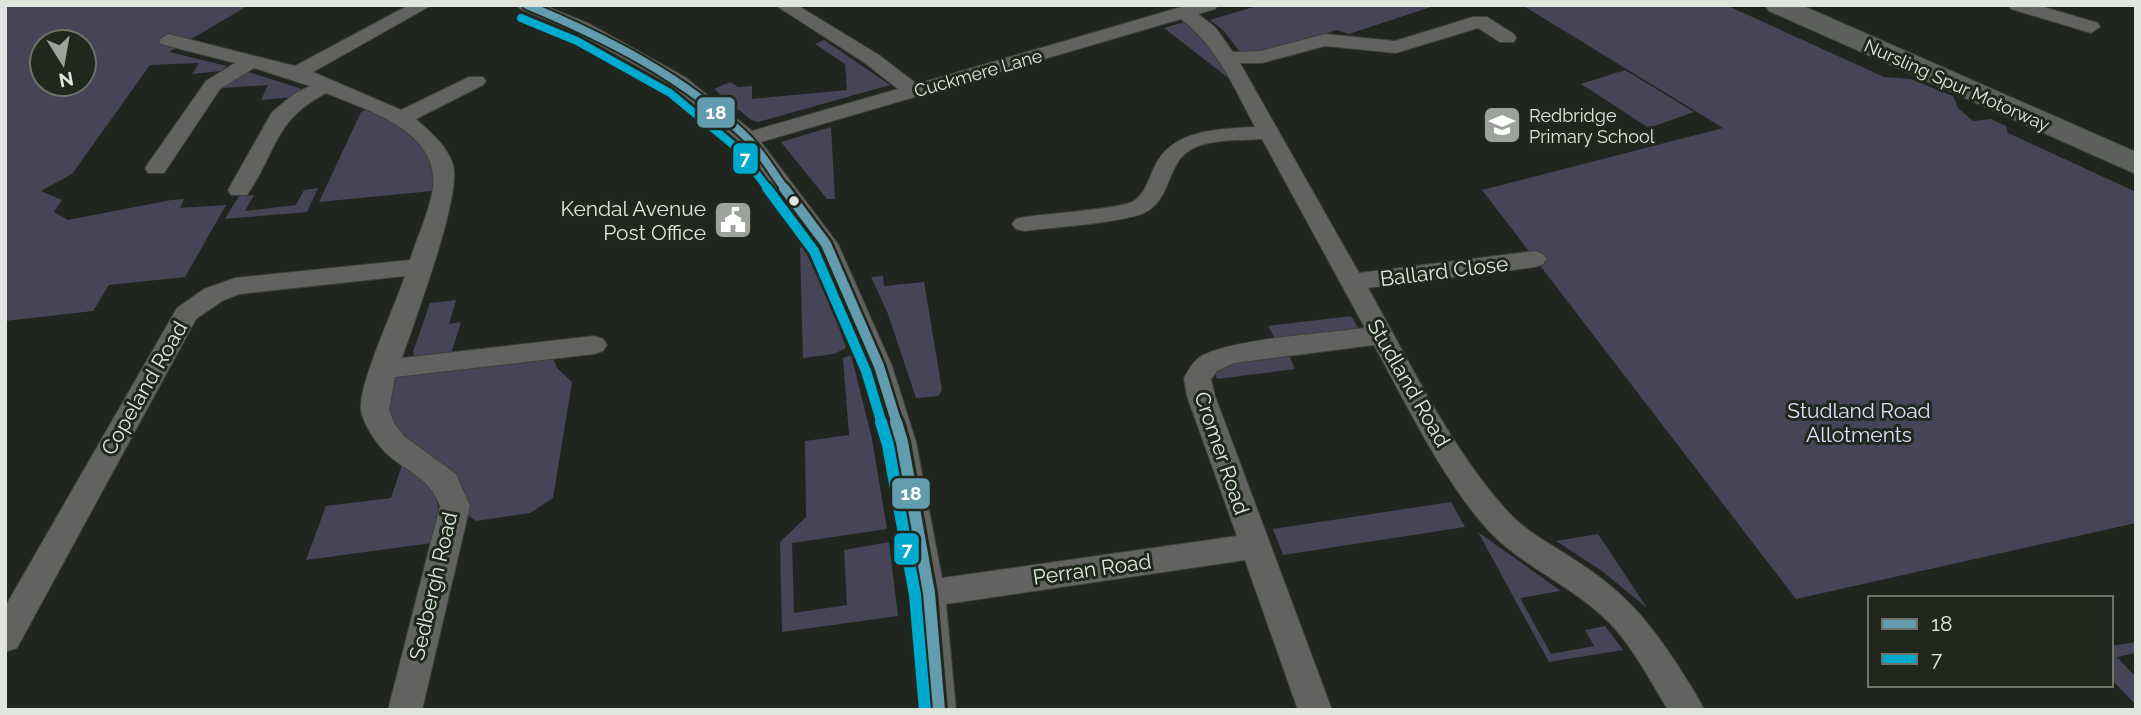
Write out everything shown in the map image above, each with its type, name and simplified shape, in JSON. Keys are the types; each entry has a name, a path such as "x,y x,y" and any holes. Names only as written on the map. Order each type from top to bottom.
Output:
{"highway":[{"name":"Nursling Spur Motorway","path":"1778,5 2136,164"},
{"name":"Nursling Spur Motorway","path":"1818,5 2136,143"}],"street":[{"path":"297,73 423,5"},
{"path":"526,5 582,28 678,81 748,139 826,244 879,366 902,442 929,593 939,710"},
{"path":"784,5 862,52 915,92"},
{"path":"2017,5 2091,27"},
{"path":"1458,8 1507,38"},
{"name":"Cuckmere Lane","path":"748,139 1197,9"},
{"name":"Studland Road","path":"1197,9 1440,438 1476,495 1500,523 1528,548 1567,571 1613,605 1640,636 1687,710"},
{"path":"1227,58 1262,57 1312,41 1325,40 1396,47 1480,21"},
{"name":"Sedbergh Road","path":"168,40 297,73 402,118 432,145 442,165 444,187 377,389 375,410 382,428 394,443 446,482 455,506 405,710"},
{"path":"156,168 214,85 251,61"},
{"path":"402,118 476,81"},
{"path":"239,190 279,117 301,98 324,86"},
{"path":"1024,223 1136,209 1149,201 1156,192 1173,153 1183,146 1197,140 1269,132"},
{"name":"Ballard Close","path":"1352,282 1535,259"},
{"name":"Copeland Road","path":"5,638 186,314 213,295 235,286 419,267"},
{"name":"Cromer Road","path":"1315,710 1201,396 1197,378 1208,364 1229,355 1381,335"},
{"path":"384,369 577,353"},
{"name":"Perran Road","path":"929,593 1255,546"}],"green space":[{"path":"5,5 249,5 169,52 227,66 221,71 192,74 199,63 150,65 72,174 41,191 62,200 54,212 68,220 171,200 184,199 180,208 226,205 185,277 109,285 93,311 5,321"},
{"path":"1260,5 1437,5 1349,34 1337,30 1254,56 1240,52 1224,31 1210,20"},
{"name":"Studland Road Allotments","path":"1522,5 1726,5 1884,77 1911,79 1953,96 1958,108 1973,121 1991,119 2006,126 2008,133 2136,192 2136,523 1796,599 1482,190 1723,128"},
{"path":"1188,21 1211,42 1231,77 1227,77 1164,28"},
{"path":"824,40 890,85 758,122 751,120 714,89 730,82 738,87 752,86 752,99 847,90 845,64 815,44"},
{"path":"242,70 302,89 294,97 261,100 268,85 222,88 226,79"},
{"path":"1625,70 1694,112 1649,128 1581,84"},
{"path":"368,109 398,123 429,153 436,185 432,191 319,202 361,112"},
{"path":"831,127 835,199 827,199 781,142"},
{"path":"318,188 307,212 225,219 239,196 254,195 245,211 296,205 304,190"},
{"path":"803,247 830,301 846,348 834,354 803,358 800,248"},
{"path":"883,276 884,286 924,282 942,390 938,396 916,398 888,314 871,277"},
{"path":"456,300 449,324 461,322 451,354 415,357 413,352 430,303"},
{"path":"1351,316 1359,329 1276,341 1268,326"},
{"path":"1288,353 1295,369 1217,379 1213,369 1218,365"},
{"path":"851,355 872,439 887,529 792,543 794,613 847,605 844,550 889,542 898,616 782,632 780,542 806,517 805,441 849,435 843,358"},
{"path":"544,356 553,359 558,369 572,382 553,498 530,513 476,521 465,513 386,414 388,390 399,372"},
{"path":"404,459 425,479 436,495 438,514 432,543 306,560 326,506 391,498"},
{"path":"1451,502 1465,527 1283,555 1273,529"},
{"path":"1478,532 1561,591 1520,598 1551,654 1594,646 1585,630 1605,626 1623,650 1549,662"},
{"path":"1598,534 1647,608 1602,571 1556,541"},
{"path":"2136,642 2136,653 2117,657 2136,677 2136,705 2113,681 2113,646"}],"transit line":[{"name":"18","path":"527,5 583,28 678,81 748,139 826,244 879,366 902,442 929,593 939,710"},
{"name":"7","path":"521,18 577,41 670,93 738,149 814,251 866,371 888,445 915,595 925,710"}],"place":[{"name":"Redbridge Primary School","path":"1502,125"},
{"name":"Kendal Avenue Post Office","path":"733,220"}]}
